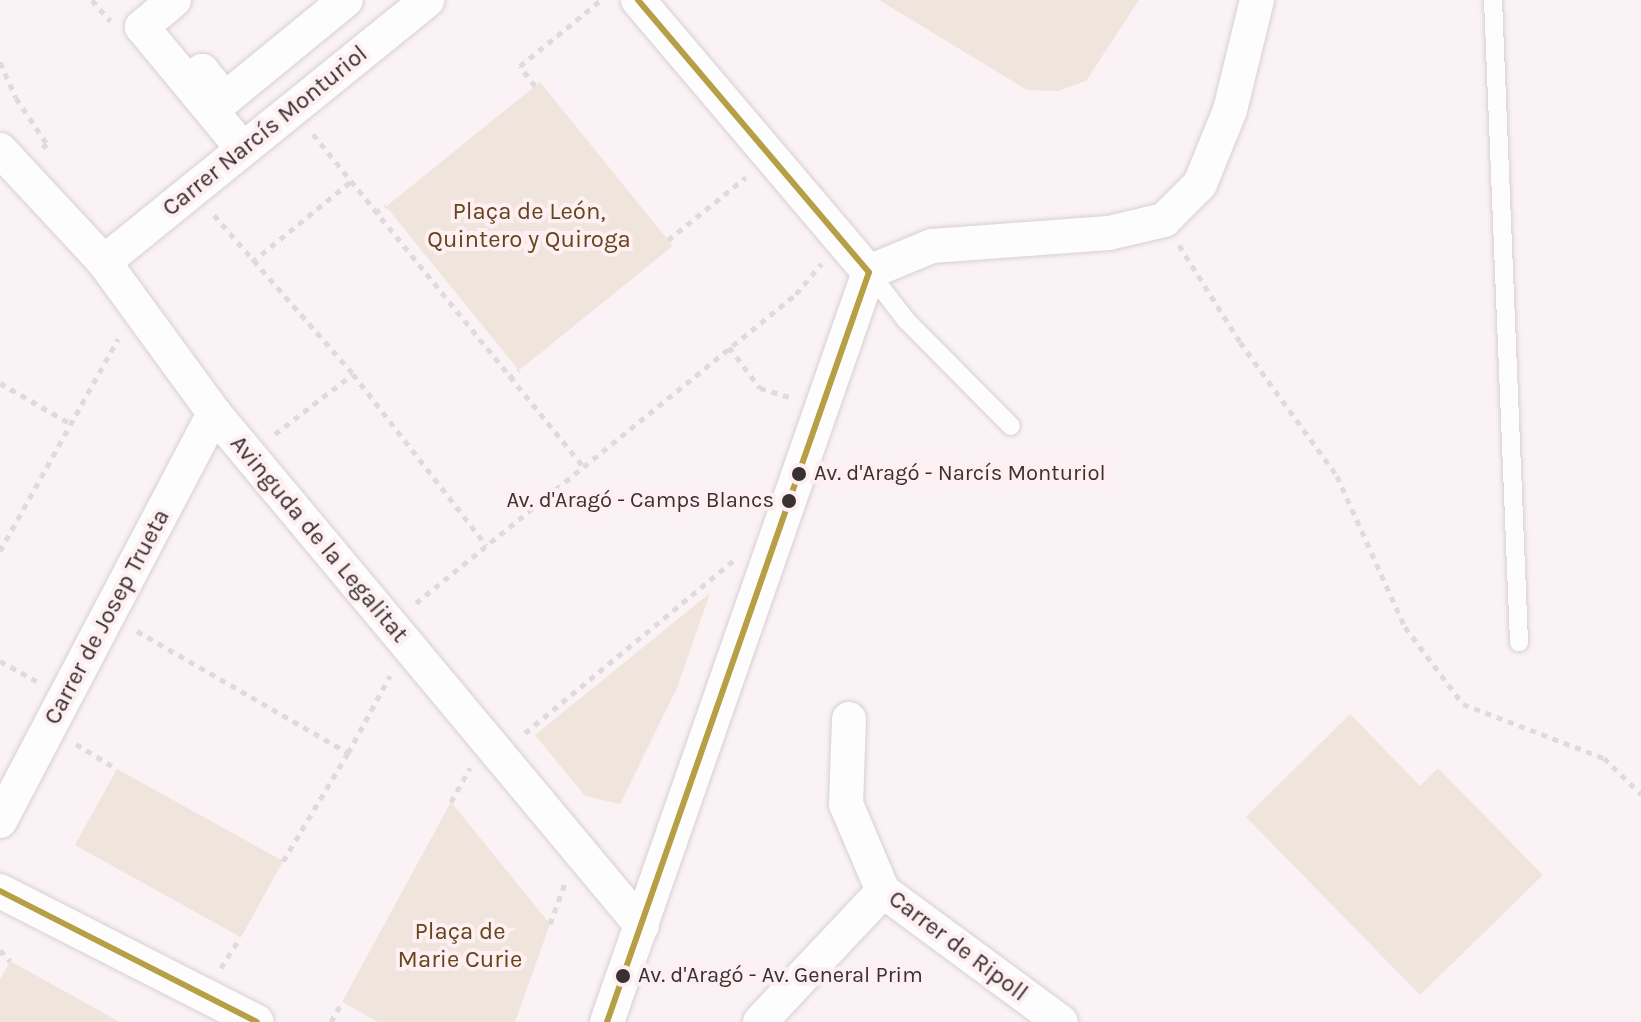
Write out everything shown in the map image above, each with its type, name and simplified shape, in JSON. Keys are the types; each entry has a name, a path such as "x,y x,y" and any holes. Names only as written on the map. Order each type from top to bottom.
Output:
{"street":[{"path":"174,0 142,27 243,149"},
{"path":"188,82 202,71 225,99 346,0"},
{"name":"Carrer Narcís Monturiol","path":"104,262 427,0"},
{"path":"638,0 869,272"},
{"path":"607,1022 869,272 932,246 1109,233 1164,220 1200,184 1230,110 1257,0"},
{"name":"Avinguda de la Legalitat","path":"0,150 104,262 214,413 642,926"},
{"name":"Carrer de Josep Trueta","path":"0,821 214,413"},
{"name":"Carrer de Ripoll","path":"849,719 846,804 883,891 1061,1022"},
{"path":"0,891 257,1022"},
{"path":"760,1022 883,891"}],"lane":[{"path":"1493,0 1519,642"},
{"path":"869,272 906,320 1011,426"}],"path":[{"path":"535,86 520,66 601,0"},
{"path":"0,62 16,98 47,144"},
{"path":"312,132 543,422 582,465"},
{"path":"668,240 771,157"},
{"path":"252,262 351,182"},
{"path":"375,213 386,206"},
{"path":"215,217 353,374 486,545"},
{"path":"1164,220 1240,342 1337,476 1405,627 1463,704 1604,758 1641,794"},
{"path":"409,608 796,294 842,239"},
{"path":"0,551 136,307"},
{"path":"729,347 760,388 781,394"},
{"path":"509,379 519,370"},
{"path":"273,436 353,374"},
{"path":"0,383 71,424"},
{"path":"517,740 736,559"},
{"path":"109,614 348,753"},
{"path":"283,861 348,753 407,645"},
{"path":"0,661 65,697"},
{"path":"49,728 117,769"},
{"path":"0,950 10,961"},
{"path":"331,1022 342,1002"}],"green space":[{"path":"879,0 1139,0 1086,81 1058,91 1027,90"},
{"name":"Plaça de León, Quintero y Quiroga","path":"540,82 673,246 519,371 386,207"},
{"path":"710,593 677,688 620,804 585,796 535,735"},
{"path":"1350,714 1420,786 1438,768 1543,875 1420,995 1246,817"},
{"path":"117,769 283,861 241,937 75,845"},
{"name":"Plaça de Marie Curie","path":"451,802 550,924 515,1022 378,1022 342,1002"},
{"path":"10,961 120,1022 0,1022 0,980"}],"transit line":[{"path":"638,0 869,272"},
{"path":"607,1022 869,272"},
{"path":"0,891 257,1022"}],"place":[{"name":"Av. d'Aragó - Narcís Monturiol","path":"799,474"},
{"name":"Av. d'Aragó - Camps Blancs","path":"789,501"},
{"name":"Av. d'Aragó - Av. General Prim","path":"623,976"}]}
